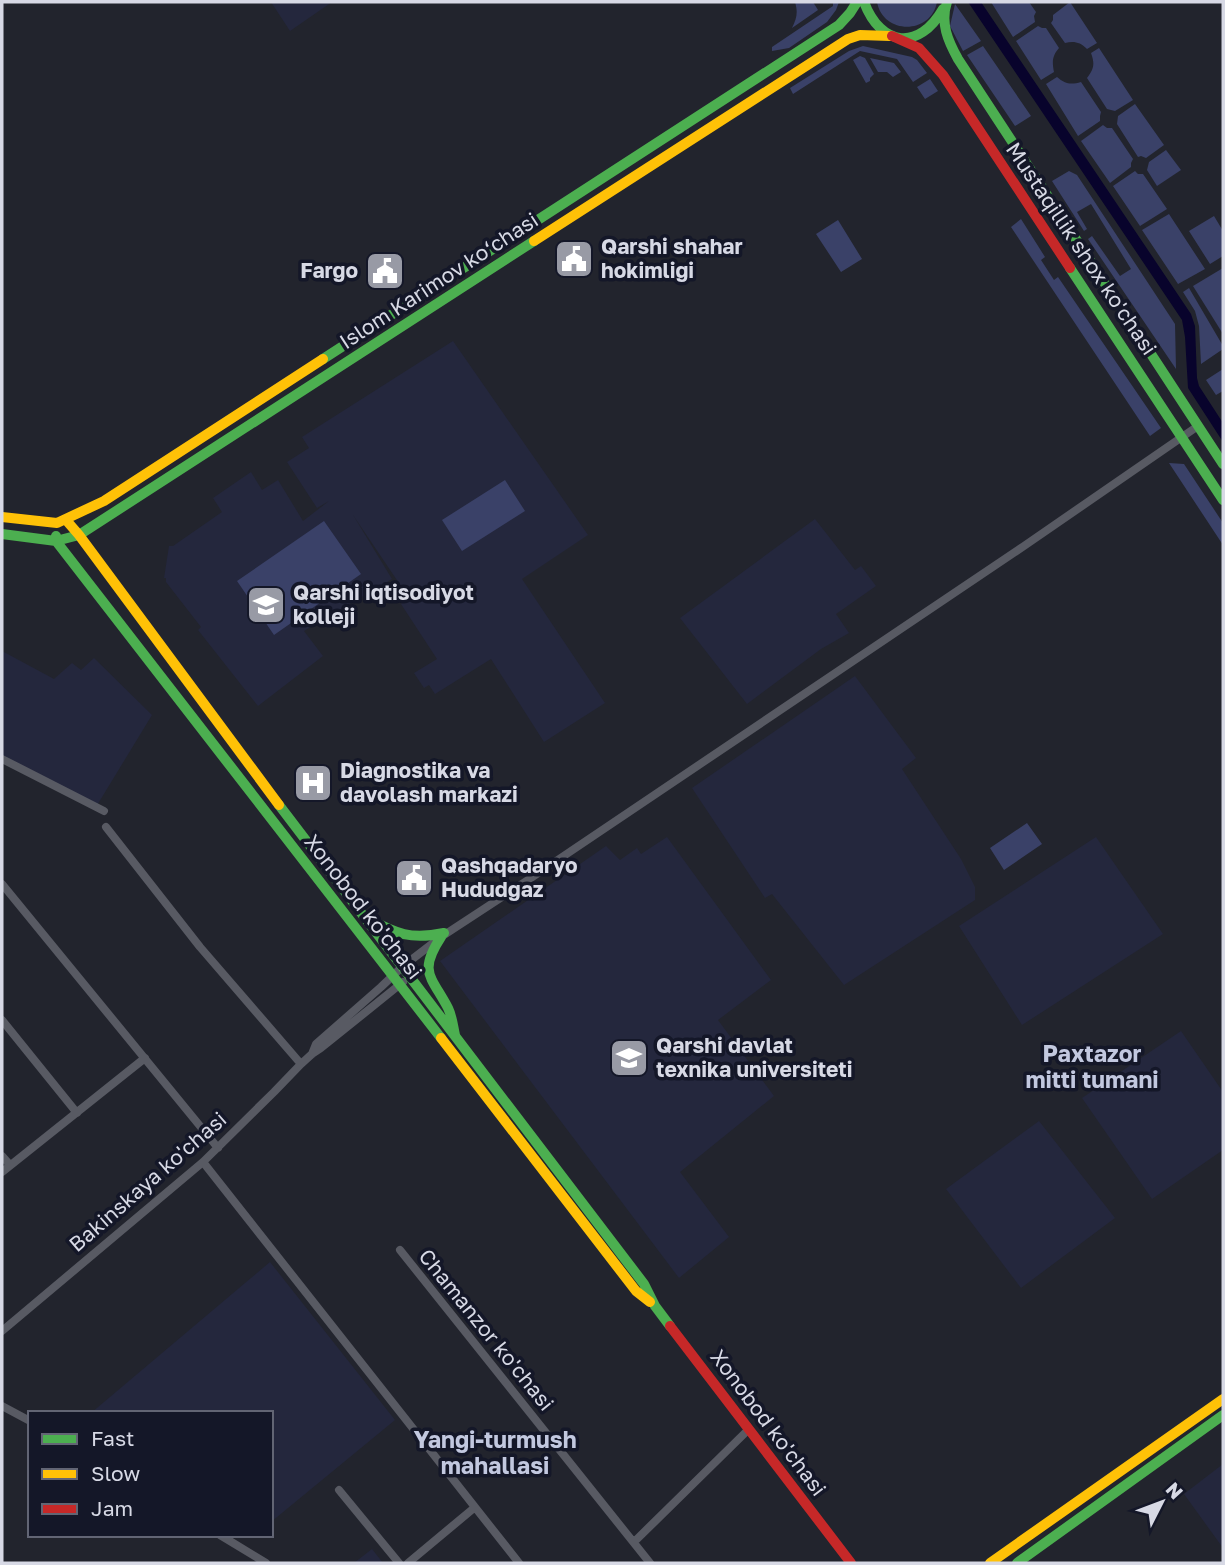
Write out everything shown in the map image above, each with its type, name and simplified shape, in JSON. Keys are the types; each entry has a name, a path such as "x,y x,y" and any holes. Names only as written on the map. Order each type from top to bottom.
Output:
{"main road":[{"name":"Islom Karimov ko‘chasi","path":"62,521 104,501 795,53 839,24 857,2"},
{"path":"864,2 872,22 892,36"},
{"name":"Islom Karimov ko‘chasi","path":"2,534 56,541 79,535 848,39 871,34 904,38 916,36 928,31 937,22 945,5"},
{"name":"Mustaqillik shox ko'chasi","path":"945,5 945,32 958,59 1223,464"},
{"name":"Mustaqillik shox ko'chasi","path":"892,36 919,48 943,75 1223,500"},
{"path":"2,517 62,521 56,541"},
{"name":"Xonobod ko'chasi","path":"62,521 79,535 251,769 644,1284 655,1306 851,1563"},
{"name":"Xonobod ko'chasi","path":"56,541 636,1291 655,1306"},
{"path":"362,915 392,933 408,937 443,935"},
{"path":"443,935 430,954 428,971 449,1010 455,1038"},
{"path":"990,1563 1223,1399"},
{"path":"1017,1563 1223,1415"},
{"path":"1090,1494 1098,1504"}],"street":[{"path":"396,981 402,967 443,935 1024,546 1198,426"},
{"path":"2,759 104,811"},
{"path":"106,827 200,947 300,1064"},
{"path":"2,884 218,1148"},
{"name":"Bakinskaya ko'chasi","path":"2,1331 203,1162 312,1054 316,1044 396,981 410,977"},
{"path":"2,1020 77,1112"},
{"path":"2,1172 145,1058"},
{"path":"2,1156 10,1166"},
{"path":"203,1162 519,1563"},
{"name":"Chamanzor ko'chasi","path":"400,1250 650,1563"},
{"path":"2,1406 28,1420"},
{"path":"634,1542 748,1430"},
{"path":"339,1489 400,1563"},
{"path":"408,1563 474,1508"},
{"path":"223,1537 266,1563"}],"shaded area":[{"path":"271,2 332,2 290,31"},
{"path":"795,2 813,2 818,10 792,28 796,15"},
{"path":"833,2 839,2 827,22 789,48 772,51 772,47 833,6"},
{"path":"877,2 937,2 926,21 907,27 888,21"},
{"path":"968,2 981,2 1191,314 1195,326 1199,386 1223,423 1223,442 1188,388 1182,320"},
{"path":"991,2 1029,2 1036,12 1035,22 1013,37"},
{"path":"1070,2 1097,43 1087,49 1077,43 1065,43 1051,23 1053,15"},
{"path":"955,4 981,41 963,51 950,26"},
{"path":"1038,26 1046,28 1059,48 1053,59 1054,72 1041,80 1016,41"},
{"path":"863,46 912,57 927,73 913,82 897,59 860,51 793,94 790,88 849,51"},
{"path":"983,46 1031,116 1015,126 967,55"},
{"path":"1099,48 1133,100 1115,111 1107,109 1087,78 1093,66 1091,53"},
{"path":"860,56 865,58 874,74 866,83 853,60"},
{"path":"870,58 894,63 901,72 893,77 887,72 878,72"},
{"path":"1057,77 1068,83 1081,82 1101,112 1100,121 1078,136 1046,84"},
{"path":"930,79 938,91 925,99 917,87"},
{"path":"1135,104 1164,145 1146,158 1138,157 1117,124 1118,116"},
{"path":"1103,125 1112,128 1133,159 1131,167 1110,183 1081,141"},
{"path":"1166,150 1181,170 1157,186 1147,170 1149,162"},
{"path":"1069,171 1077,175 1175,324 1176,369 1088,239 1092,236 1120,276 1131,269 1091,204 1077,212 1087,229 1084,231 1052,181"},
{"path":"1135,171 1143,174 1167,209 1140,226 1113,186"},
{"path":"1169,214 1205,269 1178,284 1142,230"},
{"path":"1214,216 1223,231 1223,256 1210,264 1189,231"},
{"path":"1021,219 1045,257 1041,260 1054,280 1058,277 1161,428 1150,436 1011,227"},
{"path":"838,220 862,259 841,272 816,234"},
{"path":"1223,268 1223,334 1193,286"},
{"path":"1189,288 1223,346 1223,349 1201,364 1199,326 1195,311 1183,292"},
{"path":"453,341 588,535 522,579 605,703 544,742 491,659 435,694 429,685 424,688 414,673 437,659 401,604 409,598 353,515 392,579 304,631 323,656 258,706 198,630 201,627 166,582 164,578 169,546 173,546 222,512 213,498 251,472 262,490 278,480 303,521 329,501 317,508 287,462 309,448 302,437"},
{"path":"1223,369 1223,391 1216,395 1206,380"},
{"path":"1169,463 1184,464 1223,523 1223,545"},
{"path":"505,480 525,511 462,551 442,520"},
{"path":"815,519 855,570 861,566 876,586 836,614 849,633 821,649 747,704 680,618"},
{"path":"324,521 361,574 274,635 237,581"},
{"path":"2,651 54,679 72,663 81,670 94,658 152,715 96,807 2,755"},
{"path":"855,676 916,758 902,769 961,859 975,887 975,900 844,985 772,894 765,898 692,788"},
{"path":"1027,823 1042,844 1004,870 990,848"},
{"name":"Qarshi davlat texnika universiteti","path":"667,837 771,980 718,1020 774,1096 680,1172 729,1237 679,1278 440,961 606,846 620,860 637,848 641,854"},
{"path":"1096,837 1163,934 1022,1025 959,926"},
{"path":"1181,1031 1223,1092 1223,1150 1152,1199 1082,1098"},
{"path":"1039,1121 1115,1218 1021,1288 946,1189"},
{"path":"270,1262 395,1420 273,1520 273,1411 93,1411"},
{"path":"1223,1464 1223,1548 1184,1494"},
{"path":"372,1549 383,1563 354,1563"}],"traffic: fast":[{"path":"323,359 839,25 857,2"},
{"path":"864,2 880,28 901,38 923,32 943,9"},
{"path":"947,2 944,17 946,32 958,59 1223,464"},
{"path":"2,534 56,541 79,535 534,241"},
{"path":"1070,268 1223,500"},
{"path":"56,536 56,541 441,1038"},
{"path":"279,805 644,1284 655,1306 670,1326"},
{"path":"367,918 413,936 444,933"},
{"path":"441,937 430,958 430,974 449,1011 455,1035"},
{"path":"1017,1563 1223,1415"}],"traffic: slow":[{"path":"534,241 848,39 860,35 890,36"},
{"path":"2,517 57,523 104,501 323,359"},
{"path":"66,520 279,805"},
{"path":"441,1038 636,1291 650,1302"},
{"path":"990,1563 1223,1399"}],"traffic: jam":[{"path":"892,36 919,48 943,75 1070,268"},
{"path":"670,1326 851,1563"}],"place":[{"name":"Qarshi shahar hokimligi","path":"574,259"},
{"name":"Fargo","path":"385,271"},
{"name":"Qarshi iqtisodiyot kolleji","path":"266,605"},
{"name":"Diagnostika va davolash markazi","path":"313,783"},
{"name":"Qashqadaryo Hududgaz","path":"414,878"},
{"name":"Qarshi davlat texnika universiteti","path":"629,1058"}],"district":[{"name":"Paxtazor mitti tumani","path":"1092,1067"},
{"name":"Yangi-turmush mahallasi","path":"495,1453"}]}
